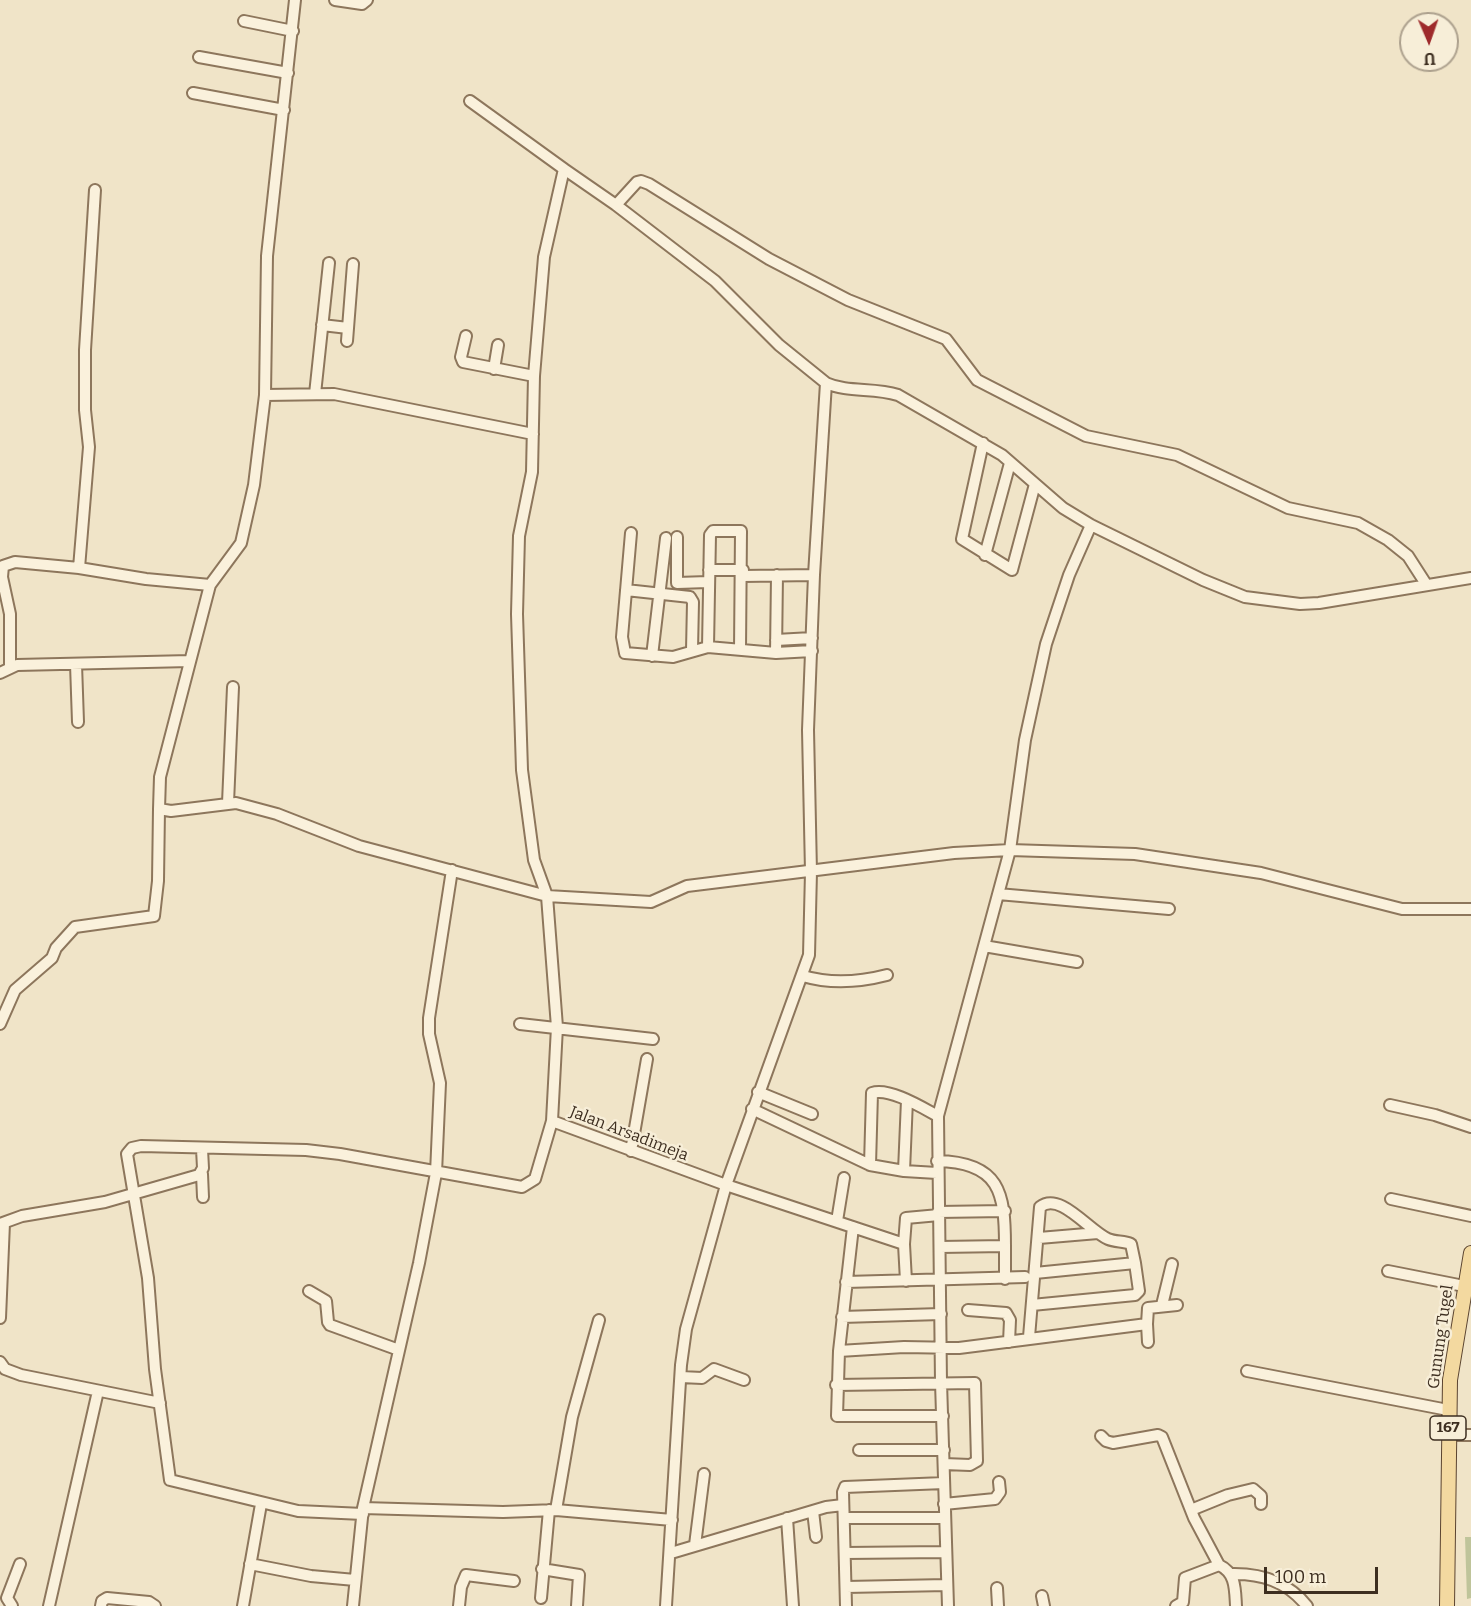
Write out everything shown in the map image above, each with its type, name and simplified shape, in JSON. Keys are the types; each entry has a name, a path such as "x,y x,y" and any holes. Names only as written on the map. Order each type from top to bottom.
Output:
{"main road":[{"name":"Gunung Tugel","path":"1447,1606 1448,1410 1454,1347 1471,1253"}],"street":[{"path":"0,1024 15,990 52,958 56,948 75,927 154,916 158,881 160,777 210,585 241,543 254,485 265,394 267,256 295,0"},
{"path":"335,0 362,3 367,0"},
{"path":"244,21 293,31"},
{"path":"200,57 288,73"},
{"path":"193,93 284,110"},
{"path":"470,101 616,205 715,281 779,345 826,383 835,387 884,390 897,395 983,442 1063,508 1091,525 1203,580 1245,597 1293,603 1319,603 1471,578"},
{"path":"552,1121 557,1027 547,896 534,860 529,834 518,698 519,536 532,472 534,376 544,257 564,169"},
{"path":"616,205 637,182 649,184 769,259 818,285 848,300 946,339 977,380 1086,436 1177,455 1288,508 1358,523 1388,540 1408,556 1426,584"},
{"path":"79,568 89,447 85,410 85,350 95,190"},
{"path":"315,394 329,263"},
{"path":"347,341 353,264"},
{"path":"322,325 348,328"},
{"path":"466,336 463,362 534,376"},
{"path":"494,369 498,345"},
{"path":"666,1606 686,1329 726,1185 758,1092 803,976 810,948 808,730 814,575 826,383"},
{"path":"265,394 334,394 533,434"},
{"path":"983,442 962,539 1012,570 1035,484"},
{"path":"985,555 1010,462"},
{"path":"948,1606 938,1214 938,1116 1010,850 1025,740 1046,644 1069,575 1091,525"},
{"path":"708,647 708,582 712,532 741,531 743,573 740,650"},
{"path":"631,533 622,648 625,652 652,656 679,656 692,650 708,647 776,653 812,651"},
{"path":"652,656 660,592 671,538 677,583 708,582"},
{"path":"190,662 17,665 6,670 9,606 2,577 3,567 15,562 210,585"},
{"path":"709,570 814,575"},
{"path":"776,653 777,575"},
{"path":"626,590 687,594 692,599 692,650"},
{"path":"776,640 812,638"},
{"path":"76,664 78,722"},
{"path":"228,803 233,687"},
{"path":"159,809 171,811 228,803 277,814 359,846 547,896 651,902 687,886 954,853 1010,850 1135,854 1262,873 1402,909 1471,909"},
{"path":"353,1606 363,1511 436,1173 440,1083 429,1034 429,1018 452,870"},
{"path":"998,894 1169,909"},
{"path":"984,946 1077,962"},
{"path":"803,976 821,980 848,981 887,975"},
{"path":"520,1024 652,1039"},
{"path":"631,1151 647,1059"},
{"path":"758,1092 812,1114"},
{"path":"870,1165 870,1097 880,1092 908,1100 938,1116"},
{"path":"904,1171 908,1100"},
{"path":"1390,1105 1435,1115 1471,1127"},
{"path":"752,1109 870,1165 904,1171 938,1173"},
{"name":"Jalan Arsadimeja","path":"436,1173 522,1186 530,1184 536,1179 552,1121 726,1185 904,1244"},
{"path":"436,1173 329,1153 141,1146 130,1148 128,1157 148,1278 170,1480 261,1504 298,1510 503,1512 552,1510 672,1520"},
{"path":"202,1149 203,1197"},
{"path":"937,1161 963,1162 978,1170 1000,1191 1005,1210 1005,1279"},
{"path":"0,1318 2,1223 22,1216 78,1208 202,1174"},
{"path":"837,1221 844,1178"},
{"path":"1390,1199 1471,1216"},
{"path":"1029,1337 1032,1305 1030,1275 1038,1238 1040,1207 1051,1202 1062,1205 1107,1239 1131,1244 1139,1291 1136,1295 1032,1305"},
{"path":"906,1281 904,1244 906,1218 1005,1210"},
{"path":"853,1227 838,1351 836,1384 839,1417 943,1416"},
{"path":"1038,1238 1098,1233"},
{"path":"939,1247 1005,1246"},
{"path":"846,1282 1005,1279 1135,1263"},
{"path":"1162,1305 1172,1264"},
{"path":"1388,1271 1464,1286"},
{"path":"309,1291 326,1301 330,1325 399,1350"},
{"path":"1148,1341 1148,1308 1177,1305"},
{"path":"968,1310 1006,1312 1010,1320 1009,1342"},
{"path":"842,1317 941,1314"},
{"path":"541,1598 552,1510 572,1417 599,1320"},
{"path":"838,1351 904,1347 942,1349 1147,1324"},
{"path":"0,1362 5,1369 21,1375 160,1403"},
{"path":"681,1377 702,1378 714,1369 744,1380"},
{"path":"1247,1371 1448,1410"},
{"path":"836,1384 972,1382 977,1388 977,1461 970,1465 944,1464"},
{"path":"49,1606 98,1391"},
{"path":"1101,1436 1113,1443 1158,1435 1162,1437 1191,1510 1219,1565 1230,1574 1236,1606"},
{"path":"1448,1436 1471,1435"},
{"path":"859,1450 944,1450"},
{"path":"694,1545 704,1474"},
{"path":"944,1504 995,1499 1000,1492 999,1482"},
{"path":"846,1606 843,1492 847,1486 944,1483"},
{"path":"1191,1510 1228,1495 1253,1489 1261,1496 1261,1504"},
{"path":"243,1606 261,1504"},
{"path":"671,1553 787,1518 843,1504"},
{"path":"813,1511 816,1537"},
{"path":"787,1518 793,1606"},
{"path":"844,1518 945,1518"},
{"path":"845,1553 945,1552"},
{"path":"12,1606 7,1598 20,1564"},
{"path":"250,1564 303,1575 355,1580"},
{"path":"1176,1606 1183,1602 1185,1578 1219,1565"},
{"path":"543,1569 579,1575 577,1606"},
{"path":"1230,1574 1256,1573 1278,1582 1307,1606"},
{"path":"459,1606 461,1587 466,1575 514,1581"},
{"path":"846,1587 947,1585"},
{"path":"997,1588 998,1606"},
{"path":"101,1606 102,1601 107,1598 149,1602 155,1606"}],"green space":[{"path":"1465,1537 1471,1537 1471,1598 1467,1599"}]}
